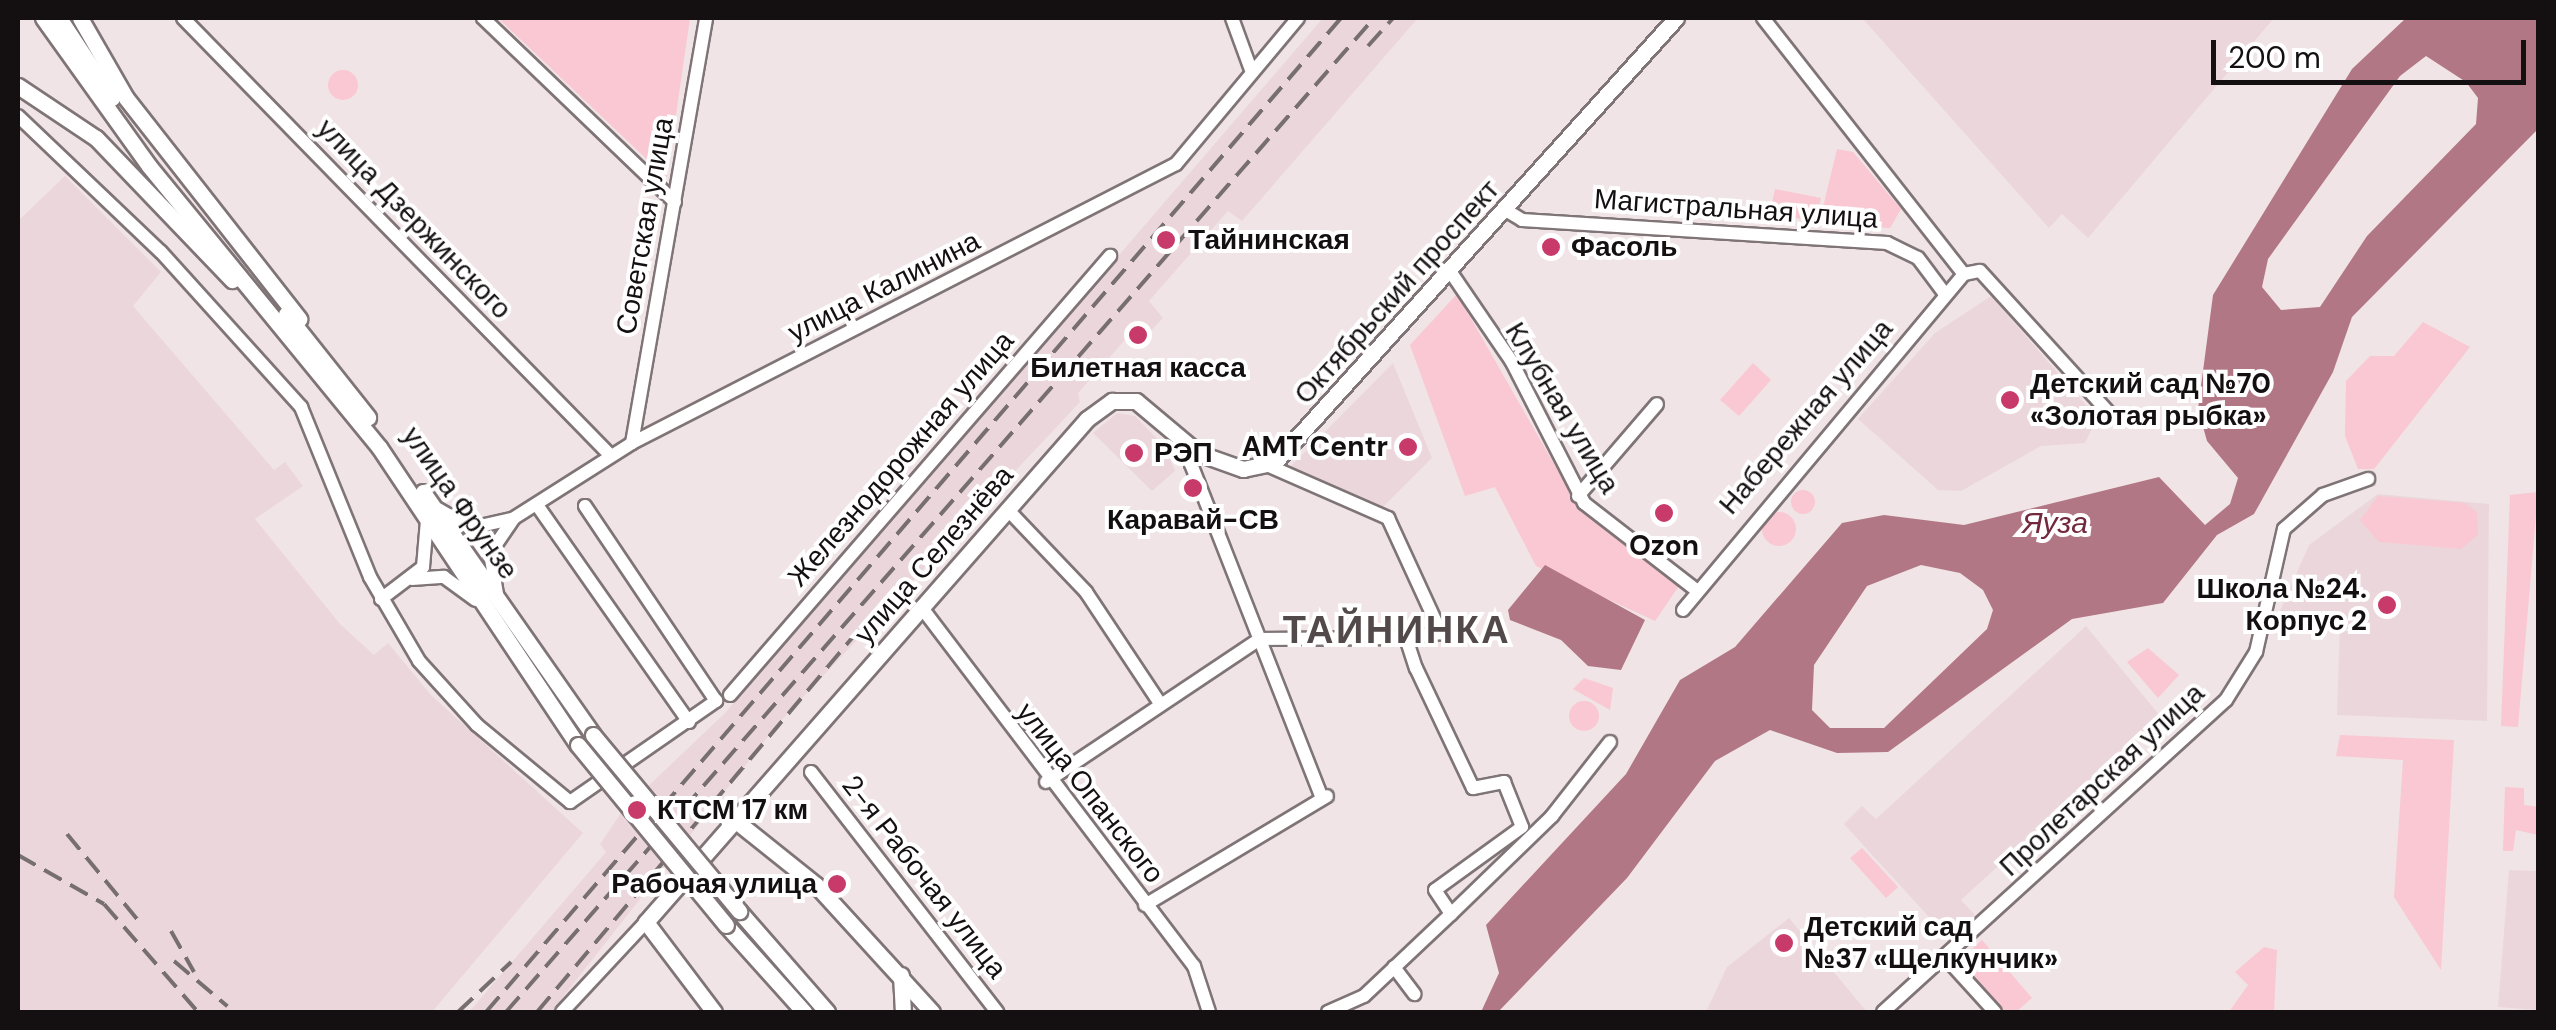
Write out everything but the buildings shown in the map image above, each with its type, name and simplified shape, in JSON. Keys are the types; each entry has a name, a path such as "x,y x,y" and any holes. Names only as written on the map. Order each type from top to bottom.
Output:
{"main road":[{"path":"80,18 126,98 332,378"},
{"name":"Октябрьский проспект","path":"1268,466 1450,271 1676,18"},
{"name":"улица Фрунзе","path":"49,19 149,166 332,378 428,508 578,745 726,925 804,1012"},
{"path":"18,86 96,138 332,378"},
{"name":"улица Селезнёва","path":"646,922 1087,419 1116,400 1146,407 1194,452"},
{"path":"1194,452 1243,469 1268,466"},
{"name":"улица Фрунзе","path":"493,606 593,735 827,1012"},
{"path":"736,821 898,967 932,1012"},
{"path":"646,922 714,1012"},
{"path":"898,967 903,1012"}],"street":[{"name":"улица Дзержинского","path":"183,18 610,455"},
{"path":"483,18 675,202"},
{"name":"Советская улица","path":"632,443 706,18"},
{"path":"1232,18 1250,70 1298,18"},
{"path":"1763,18 1964,274 1980,270 2110,414"},
{"name":"улица Калинина","path":"514,518 632,443 1176,164 1250,70"},
{"name":"Железнодорожная улица","path":"18,116 252,352 300,407 328,459 381,599 444,690 561,800 584,800 723,698 1110,256"},
{"name":"Магистральная улица","path":"1504,209 1522,220 1887,243 1918,258 1944,294"},
{"name":"Клубная улица","path":"1450,271 1512,362 1578,496 1696,590"},
{"name":"Набережная улица","path":"1682,610 1964,274"},
{"path":"1578,496 1657,404"},
{"path":"1144,904 1325,796 1190,464 1194,452"},
{"path":"1046,782 1159,702 1260,639 1406,638 1441,633 1386,515 1268,466"},
{"name":"Пролетарская улица","path":"1883,1012 2226,700 2252,662 2290,522 2323,495 2368,479"},
{"path":"537,504 688,722"},
{"path":"585,506 723,698"},
{"path":"381,599 412,580 431,548 428,508 471,528 514,518"},
{"path":"1008,510 1086,592 1159,702"},
{"path":"493,606 490,553 514,518"},
{"path":"412,580 451,579 493,606"},
{"name":"улица Опанского","path":"922,608 1046,782 1194,966 1209,1012"},
{"path":"1406,638 1473,788 1504,782 1522,827 1435,890 1451,914"},
{"path":"1328,1012 1394,968 1451,914 1552,816 1610,742"},
{"name":"2-я Рабочая улица","path":"811,772 997,1012"},
{"path":"562,1012 646,922"},
{"path":"1946,957 1995,1012"},
{"path":"1394,968 1414,994"}],"shaded area":[{"path":"498,18 690,18 667,177 655,167"},
{"path":"1323,18 1418,18 1242,221 1228,211 1149,301 1163,318 1135,348 1125,340 1078,393 1080,402 778,724 551,1012 469,1012 606,852 600,844 623,810 725,713"},
{"path":"1862,18 2274,18 2088,238 2062,214 2049,228"},
{"path":"343,70 354,74 358,85 354,96 343,100 332,96 328,85 332,74"},
{"path":"1837,149 1853,152 1901,209 1890,228 1819,224"},
{"path":"65,176 161,272 133,306 274,470 285,462 303,486 255,519 340,624 374,655 388,643 431,695 583,833 432,1012 18,1012 18,221"},
{"path":"1775,189 1821,198 1816,222 1770,213"},
{"path":"1457,294 1579,508 1679,586 1655,621 1536,566 1495,487 1465,496 1410,345"},
{"path":"1991,296 2097,418 2085,443 2041,446 1961,491 1938,490 1858,419 1935,333"},
{"path":"2423,322 2470,347 2374,469 2358,469 2345,436 2346,381 2370,356 2394,356"},
{"path":"1393,363 1432,458 1381,509 1285,472"},
{"path":"1753,363 1771,380 1739,416 1720,400"},
{"path":"1117,413 1135,416 1166,448 1175,471 1152,491 1093,433"},
{"path":"1803,490 1815,502 1803,514 1791,502"},
{"path":"2538,492 2518,727 2501,726 2510,495"},
{"name":"Школа №24. Корпус 2","path":"2378,494 2489,504 2487,721 2337,715 2340,623 2276,620 2309,545"},
{"path":"2378,496 2465,503 2477,512 2478,535 2461,549 2379,542 2360,520"},
{"path":"1779,512 1791,517 1796,529 1791,541 1779,546 1767,541 1762,529 1767,517"},
{"path":"2086,626 2161,717 1961,900 1975,915 1949,939 1844,824 1862,806 1876,819"},
{"path":"2148,648 2179,675 2158,698 2127,662"},
{"path":"1584,678 1613,688 1610,710 1573,689"},
{"path":"1584,701 1595,705 1599,716 1595,727 1584,731 1573,727 1569,716 1573,705"},
{"path":"2340,735 2454,740 2441,970 2394,897 2403,760 2336,756"},
{"path":"2505,787 2524,788 2524,805 2538,807 2538,835 2516,830 2513,851 2503,851"},
{"path":"1862,848 1898,887 1886,898 1850,858"},
{"path":"2509,870 2538,871 2538,1010 2498,1007"},
{"name":"Детский сад №37 «Щелкунчик»","path":"1789,918 1867,1012 1706,1012 1727,967"},
{"path":"1982,940 2032,998 2016,1012 2005,1012 1960,960"},
{"path":"2264,947 2277,950 2274,1012 2229,1012 2248,985 2235,972"}],"water":[{"name":"Яуза","path":"2406,18 2538,18 2538,129 2352,317 2333,372 2254,514 2217,535 2163,603 2072,619 1888,752 1837,753 1770,730 1715,761 1627,878 1498,1012 1481,1012 1499,973 1486,925 1626,774 1680,680 1735,647 1842,523 1884,515 1964,525 2159,477 2205,525 2230,504 2238,478 2207,441 2198,409 2213,295 2352,69","holes":["2426,56 2466,82 2478,98 2476,124 2367,236 2320,307 2281,310 2262,287 2268,259 2400,76","1921,565 1960,573 1983,590 1993,610 1987,629 1884,728 1830,728 1812,710 1814,665 1867,586"]},
{"path":"1545,565 1645,620 1621,670 1588,666 1561,640 1510,620 1508,610"}],"railway":[{"path":"486,1012 1341,18"},
{"path":"506,1012 1374,18"},
{"path":"1368,46 1393,18"},
{"path":"537,1012 853,637"},
{"path":"67,834 138,920"},
{"path":"18,855 104,904 198,1012"},
{"path":"171,931 194,972"},
{"path":"174,961 227,1006"},
{"path":"458,1012 511,962"}],"place":[{"name":"Тайнинская","path":"1166,240"},
{"name":"Фасоль","path":"1551,247"},
{"name":"Билетная касса","path":"1138,335"},
{"name":"Детский сад №70 «Золотая рыбка»","path":"2010,400"},
{"name":"AMT Centr","path":"1408,447"},
{"name":"РЭП","path":"1134,453"},
{"name":"Каравай-СВ","path":"1193,488"},
{"name":"Ozon","path":"1664,513"},
{"name":"Школа №24. Корпус 2","path":"2387,605"},
{"name":"КТСМ 17 км","path":"637,810"},
{"name":"Рабочая улица","path":"837,884"},
{"name":"Детский сад №37 «Щелкунчик»","path":"1784,943"}],"district":[{"name":"ТАЙНИНКА","path":"1397,631"}]}
